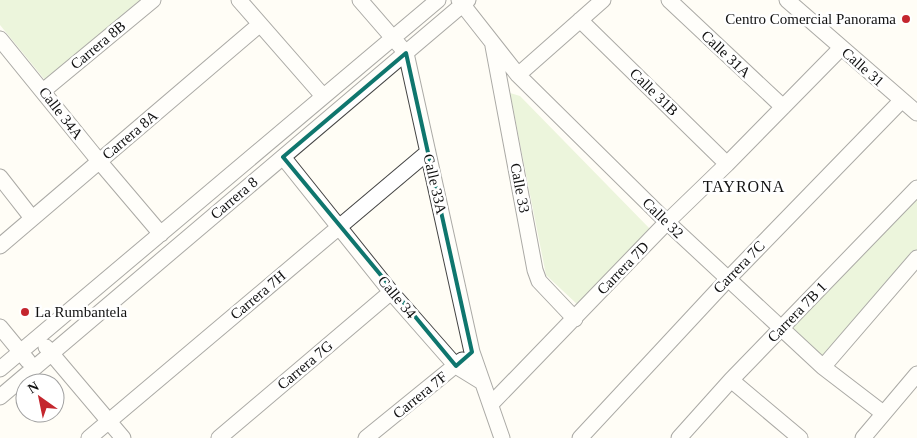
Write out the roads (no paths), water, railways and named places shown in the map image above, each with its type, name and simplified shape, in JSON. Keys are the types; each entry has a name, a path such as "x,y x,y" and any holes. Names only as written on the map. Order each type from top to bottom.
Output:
{"street":[{"name":"Carrera 8B","path":"43,91 153,0"},
{"path":"239,0 322,96"},
{"name":"Calle 33A","path":"360,0 406,53 472,352 482,382"},
{"name":"Carrera 8","path":"0,369 438,0"},
{"path":"518,76 603,0"},
{"name":"Calle 31A","path":"669,0 783,107"},
{"name":"Calle 31","path":"787,0 917,113"},
{"name":"Carrera 8","path":"0,397 464,2"},
{"name":"Calle 32","path":"464,2 518,76 667,222 780,329 823,367 883,413"},
{"name":"Calle 31B","path":"580,20 727,164"},
{"name":"Carrera 8A","path":"0,246 260,25"},
{"name":"Calle 34A","path":"0,39 161,234"},
{"name":"Calle 33","path":"493,44 535,270 539,281 575,318"},
{"name":"Carrera 7D","path":"492,404 667,222 841,48"},
{"name":"Carrera 7C","path":"580,438 728,279 902,100"},
{"name":"Carrera 7H","path":"89,438 428,152"},
{"name":"Calle 34","path":"283,157 391,292 456,366 482,382"},
{"path":"0,177 32,218"},
{"name":"Carrera 7B 1","path":"683,437 731,380 917,188"},
{"path":"823,367 917,258"},
{"name":"Carrera 7G","path":"219,438 391,292"},
{"path":"0,327 34,368"},
{"path":"38,338 123,438"},
{"name":"Carrera 7F","path":"366,438 472,352"},
{"path":"863,438 916,377"},
{"path":"731,380 800,438"},
{"path":"482,382 492,404 502,438"}],"place":[{"name":"Centro Comercial Panorama","path":"906,19"},
{"name":"La Rumbantela","path":"25,312"}],"district":[{"name":"TAYRONA","path":"744,186"}]}
